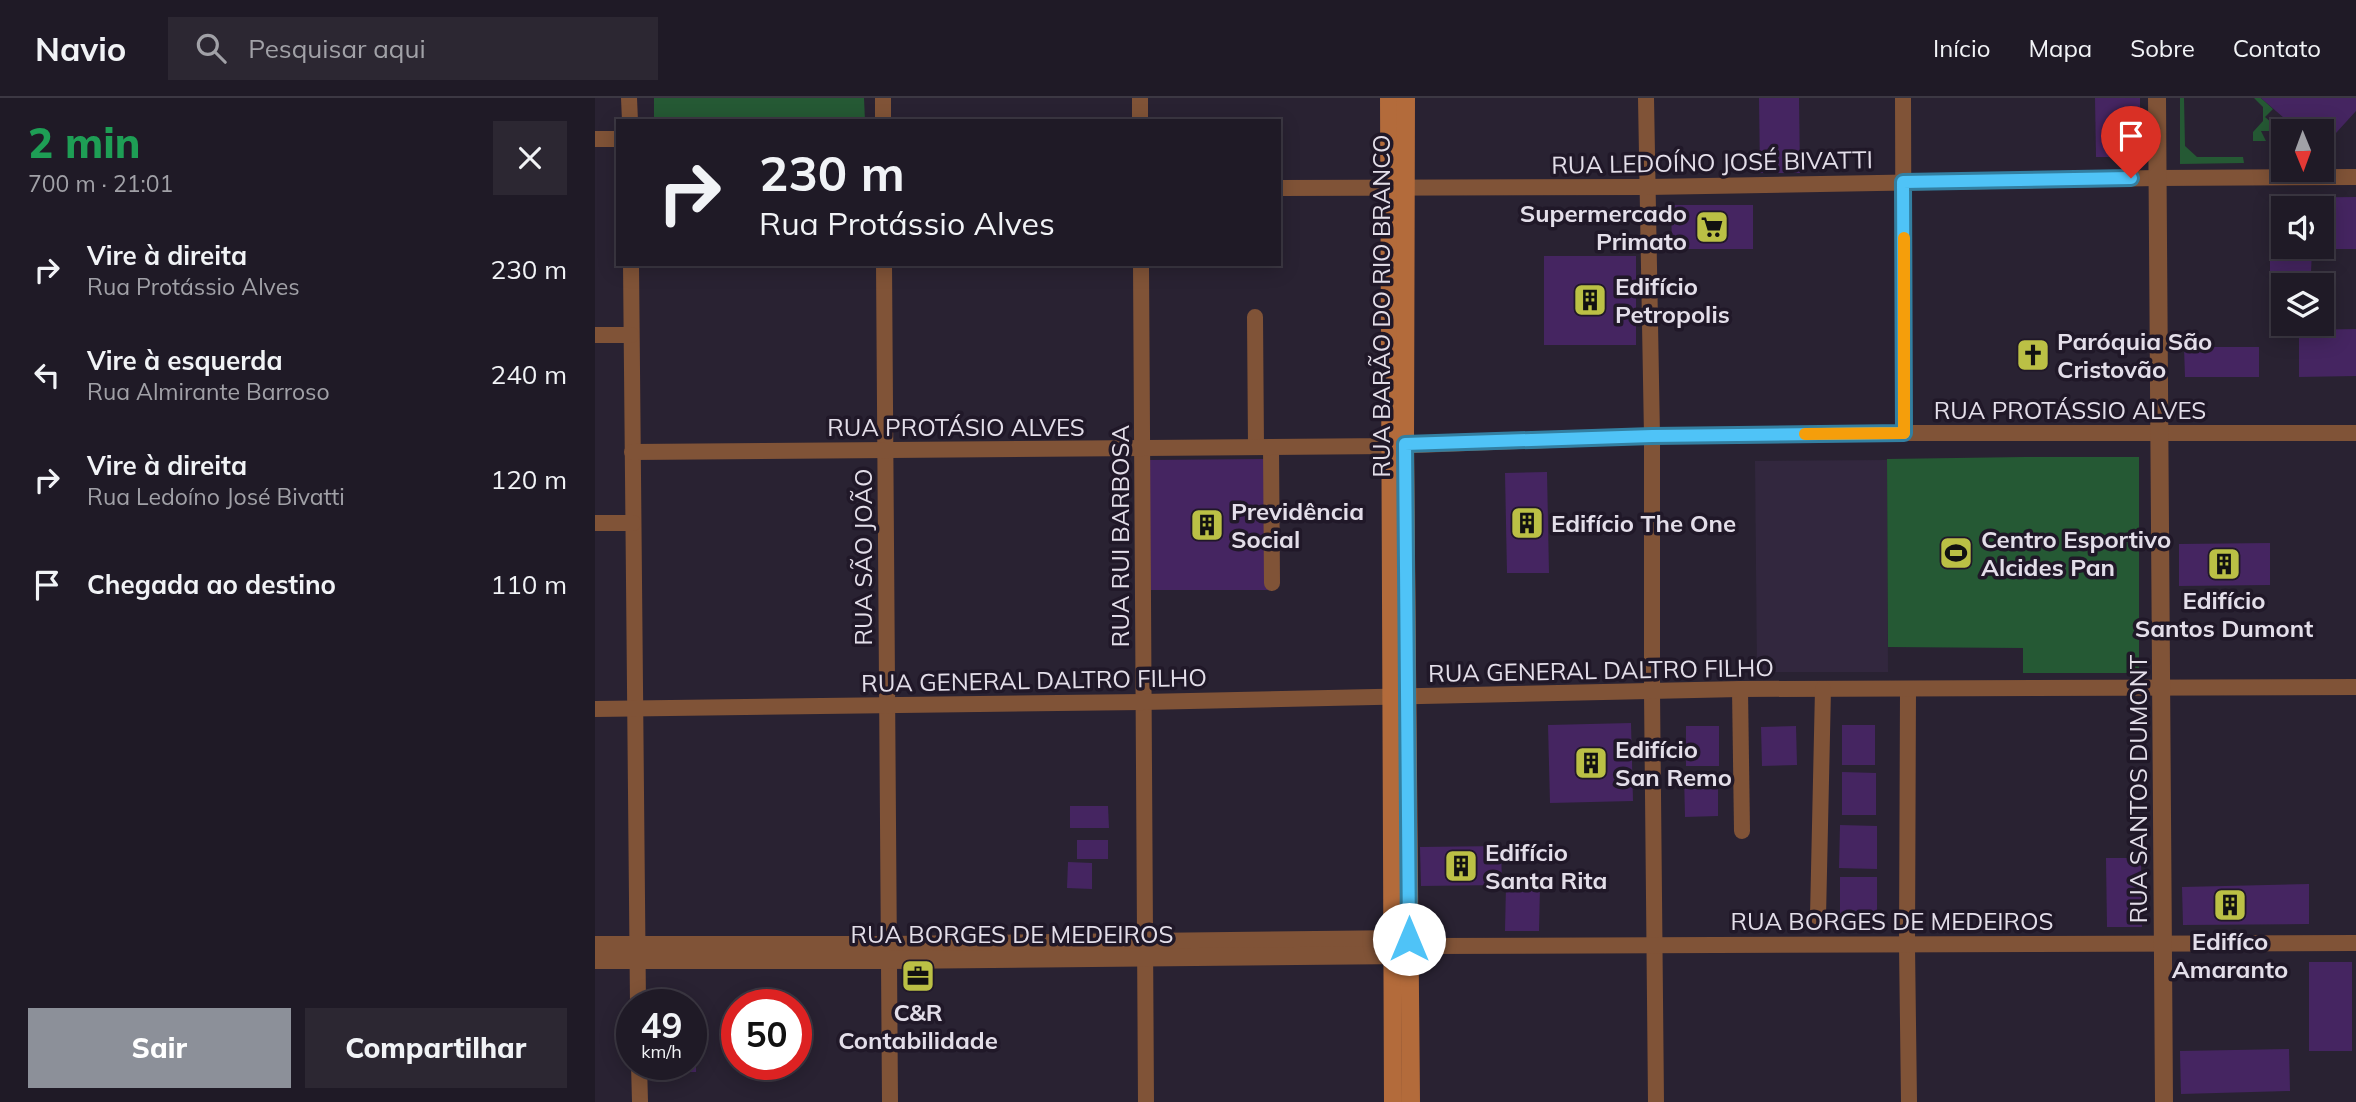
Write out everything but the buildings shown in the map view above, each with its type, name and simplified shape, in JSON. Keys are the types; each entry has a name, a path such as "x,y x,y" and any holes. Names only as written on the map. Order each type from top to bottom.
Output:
{"main road":[{"name":"RUA BARÃO DO RIO BRANCO","path":"1389,98 1398,187"},
{"name":"RUA BARÃO DO RIO BRANCO","path":"1406,98 1398,187 1399,696 1401,947 1411,1102"},
{"name":"RUA BARÃO DO RIO BRANCO","path":"1393,1102 1401,947"}],"street":[{"path":"629,98 629,119"},
{"path":"883,98 883,119"},
{"path":"1140,98 1140,119"},
{"path":"1646,98 1652,436 1656,1102"},
{"path":"1903,98 1904,433"},
{"name":"RUA SANTOS DUMONT","path":"2157,98 2164,1102"},
{"path":"595,139 616,139"},
{"name":"RUA LEDOÍNO JOSÉ BIVATTI","path":"1281,188 1647,187 2356,177"},
{"path":"631,266 637,989"},
{"name":"RUA SÃO JOÃO","path":"884,266 890,1102"},
{"name":"RUA RUI BARBOSA","path":"1141,266 1146,1102"},
{"path":"1255,317 1272,583"},
{"path":"595,335 631,335"},
{"name":"RUA PROTÁSSIO ALVES","path":"1398,445 1652,436 2356,433"},
{"name":"RUA PROTÁSIO ALVES","path":"632,452 1398,445"},
{"path":"595,523 633,523"},
{"name":"RUA GENERAL DALTRO FILHO","path":"595,709 1143,702 1740,689 2356,687"},
{"path":"1740,689 1742,831"},
{"path":"1818,917 1823,689"},
{"path":"1908,690 1909,1102"},
{"name":"RUA BORGES DE MEDEIROS","path":"595,960 636,952 888,953 1428,946 2356,943"},
{"path":"595,945 636,952"},
{"path":"639,1080 640,1102"}],"shaded area":[{"path":"1887,460 1888,672 1757,672 1755,461"}],"green space":[{"path":"654,98 864,98 865,119 654,119"},
{"path":"2180,98 2184,98 2185,146 2197,157 2243,157 2244,163 2180,164"},
{"path":"2254,98 2261,98 2273,109 2265,117 2271,122 2271,131 2261,131 2266,141 2253,141 2253,132 2263,121 2263,107"},
{"path":"2139,457 2139,673 2023,673 2023,648 1888,647 1887,459"}],"slow traffic":[{"path":"1805,434 1904,433 1904,238"}],"place":[{"name":"Supermercado Primato","path":"1712,227"},
{"name":"Edifício Petropolis","path":"1590,300"},
{"name":"Paróquia São Cristovão","path":"2033,355"},
{"name":"Edifício The One","path":"1527,523"},
{"name":"Previdência Social","path":"1207,525"},
{"name":"Centro Esportivo Alcides Pan","path":"1956,553"},
{"name":"Edifício Santos Dumont","path":"2224,564"},
{"name":"Edifício San Remo","path":"1591,763"},
{"name":"Edifício Santa Rita","path":"1461,866"},
{"name":"Edifíco Amaranto","path":"2230,905"},
{"name":"C&R Contabilidade","path":"918,976"}],"route":[{"path":"1409,939 1405,444 1652,436 1904,433 1903,182 2131,178"}]}
